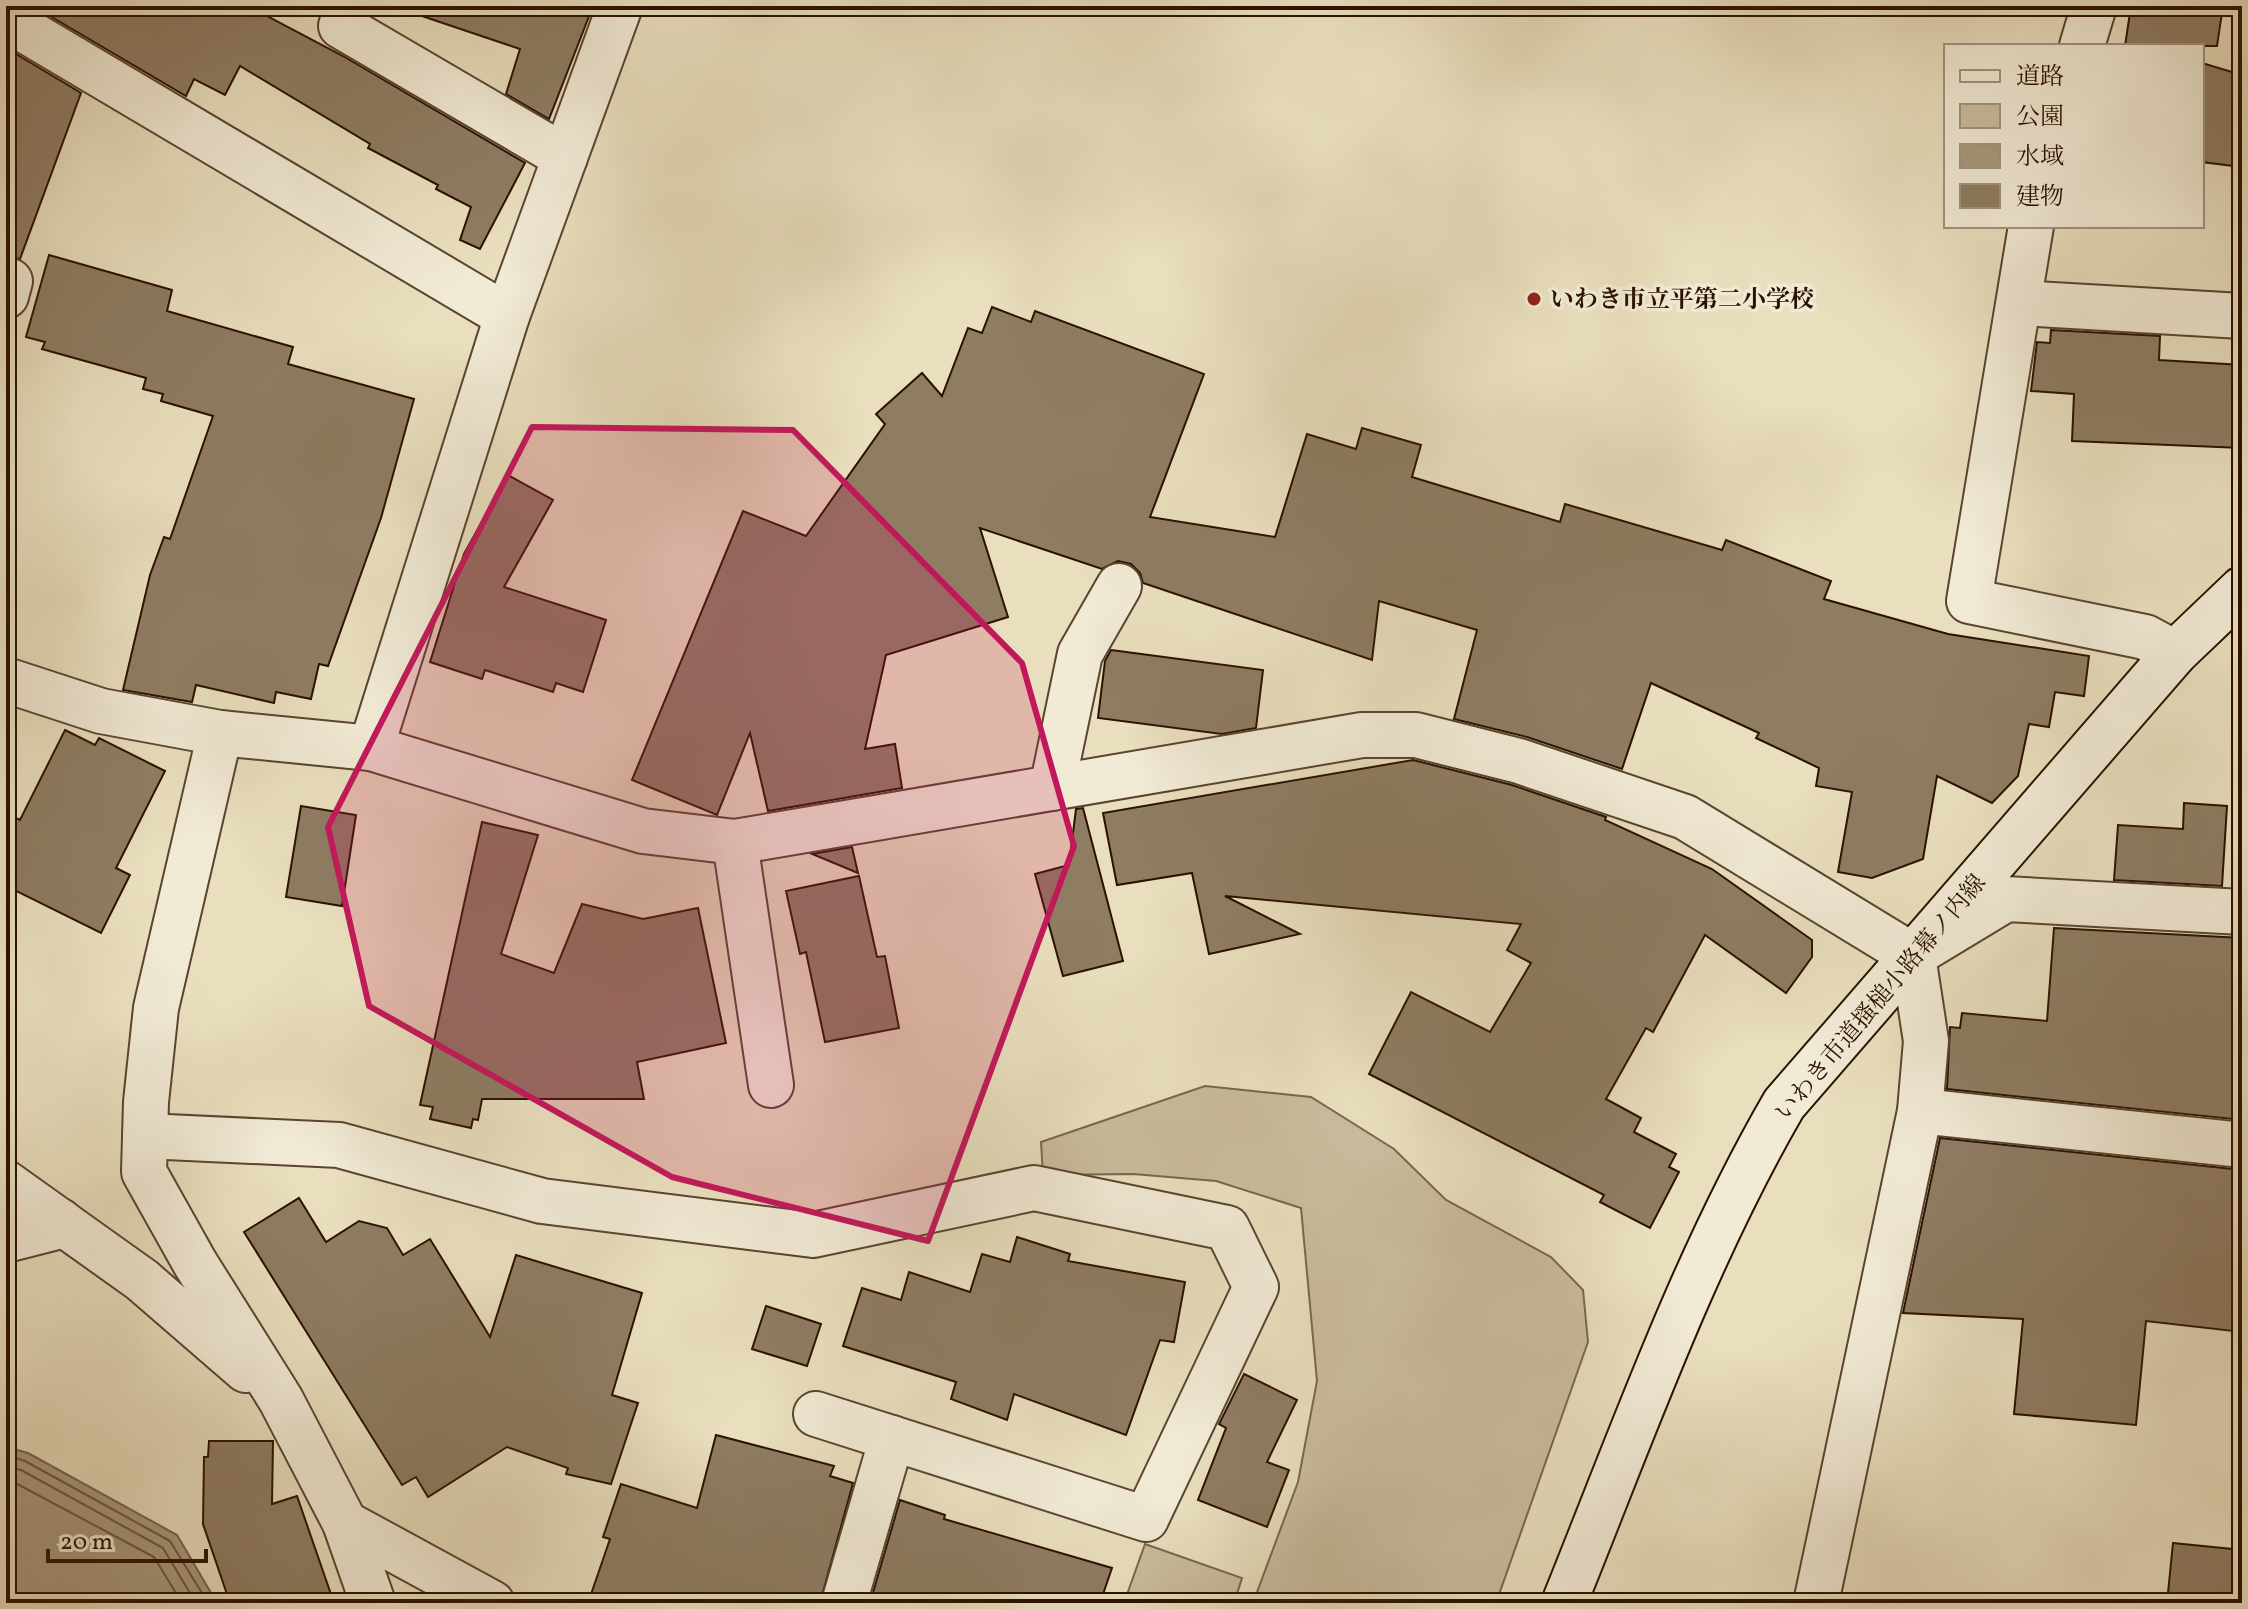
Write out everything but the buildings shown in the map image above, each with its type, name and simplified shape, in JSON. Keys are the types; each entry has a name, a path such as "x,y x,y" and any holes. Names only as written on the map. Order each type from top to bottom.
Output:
{"street":[{"path":"348,6 341,26 565,157"},
{"path":"371,748 507,316 620,6"},
{"path":"2083,44 2094,6"},
{"path":"6,19 507,316"},
{"path":"2031,228 1969,601 2145,637 2175,653"},
{"path":"2019,303 2242,316"},
{"path":"1052,788 1080,654 1119,586"},
{"name":"いわき市道搔槌小路幕ノ内線","path":"1564,1603 1678,1323 1746,1169 1784,1104 2175,653 2242,589"},
{"path":"6,680 101,711 220,733 371,748 643,831 735,842 1362,735 1416,735 1519,761 1685,817 1913,956 1926,1041 1920,1111 1816,1603"},
{"path":"220,733 156,1008 144,1172 195,1263 281,1400 345,1523 373,1603"},
{"path":"735,842 771,1085"},
{"path":"1913,956 2006,899 2242,912"},
{"path":"1920,1111 2242,1145"},
{"path":"145,1136 339,1145 542,1201 813,1235 1034,1188 1227,1228 1256,1287 1146,1519 816,1414"},
{"path":"6,1183 142,1280 281,1400"},
{"path":"6,1240 53,1228 60,1221"},
{"path":"844,1603 892,1438"},
{"path":"345,1523 492,1603"}],"highlighted area":[{"path":"532,427 793,430 1022,663 1074,846 928,1241 672,1177 369,1006 328,827"}],"green space":[{"path":"1205,1086 1311,1097 1394,1149 1446,1200 1551,1257 1583,1290 1588,1342 1496,1603 1253,1603 1298,1482 1317,1381 1301,1208 1216,1181 1133,1174 1043,1175 1041,1142"},
{"path":"1145,1544 1242,1578 1234,1603 1124,1603"}],"water":[{"path":"6,1447 28,1453 177,1535 217,1603 6,1603"}],"place":[{"name":"いわき市立平第二小学校","path":"1534,299"}]}
